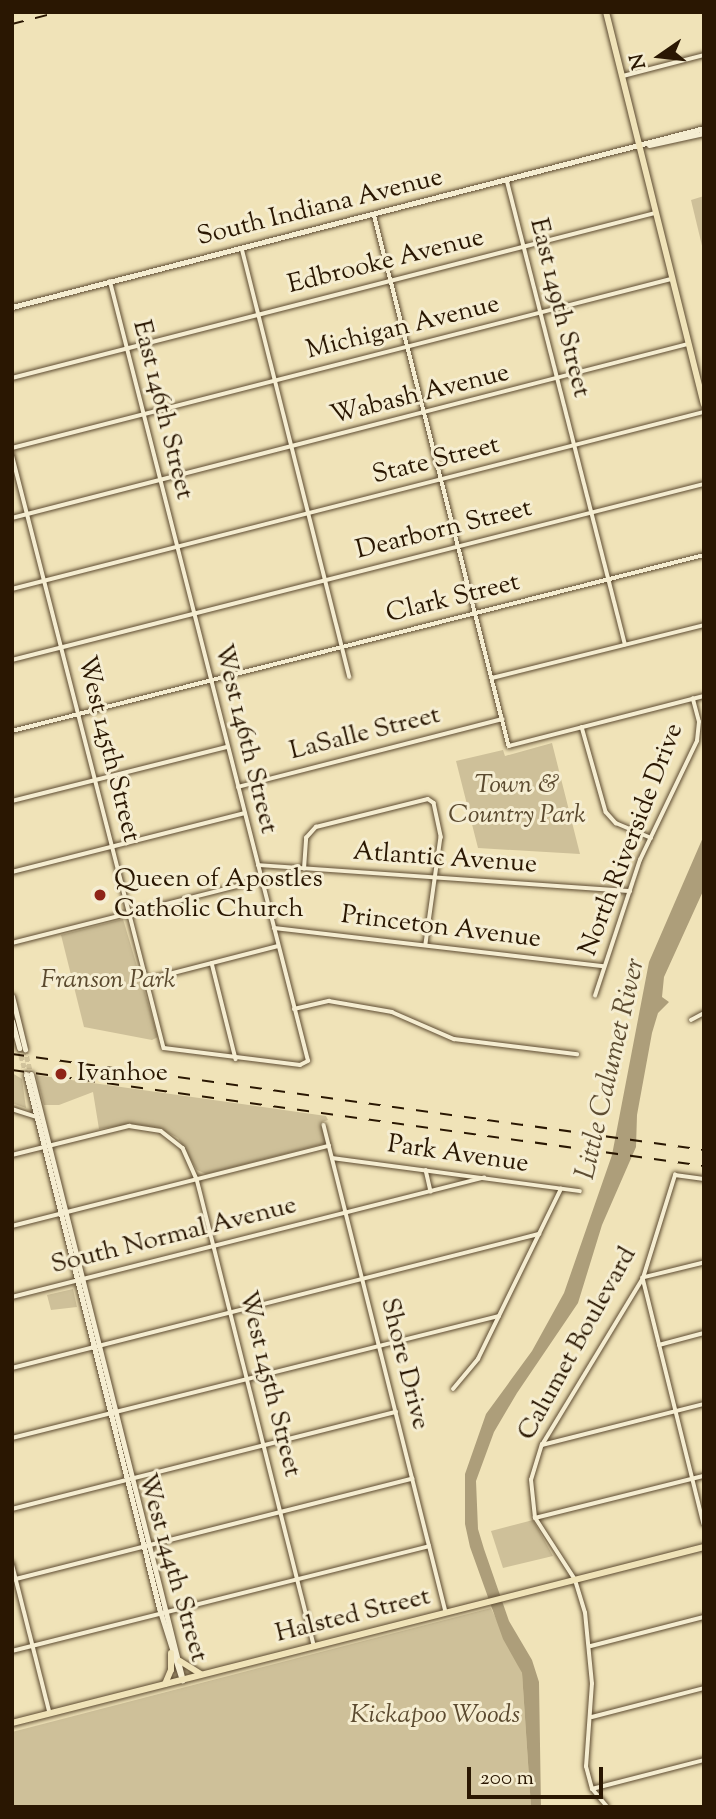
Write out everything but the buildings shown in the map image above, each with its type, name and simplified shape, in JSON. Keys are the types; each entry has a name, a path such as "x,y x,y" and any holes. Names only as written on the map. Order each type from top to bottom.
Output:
{"main road":[{"path":"606,12 704,404"},
{"name":"Halsted Street","path":"12,1723 704,1547"},
{"path":"164,1684 171,1670 171,1653"},
{"path":"180,1661 203,1674"}],"street":[{"path":"621,76 704,55"},
{"path":"639,147 704,130"},
{"name":"South Indiana Avenue","path":"12,307 639,147"},
{"name":"East 149th Street","path":"507,180 625,644"},
{"name":"Edbrooke Avenue","path":"12,378 655,213"},
{"path":"374,214 509,746 704,696"},
{"path":"242,248 350,677"},
{"name":"Michigan Avenue","path":"12,448 672,279"},
{"name":"East 146th Street","path":"110,282 177,547"},
{"name":"Wabash Avenue","path":"12,518 425,414 688,344"},
{"name":"State Street","path":"12,589 704,412"},
{"name":"West 145th Street","path":"12,454 164,1048 236,1059"},
{"name":"Dearborn Street","path":"12,660 704,484"},
{"name":"West 146th Street","path":"177,547 308,1061 286,1066 236,1059"},
{"name":"Clark Street","path":"12,731 704,555"},
{"path":"492,678 704,625"},
{"name":"North Riverside Drive","path":"595,996 651,838 697,741 699,722 693,699"},
{"name":"LaSalle Street","path":"238,787 502,719"},
{"path":"582,727 606,811 616,823 651,838"},
{"path":"12,801 228,747"},
{"path":"304,869 306,838 316,827 428,799 434,803 439,823 438,878 426,945"},
{"path":"12,872 244,813"},
{"name":"Atlantic Avenue","path":"258,866 630,891"},
{"path":"12,943 262,880"},
{"name":"Princeton Avenue","path":"274,928 604,966"},
{"path":"146,980 278,946"},
{"path":"212,963 236,1059"},
{"path":"12,1021 22,1049 13,1000"},
{"path":"294,1009 330,1001 392,1012 454,1039 577,1054"},
{"path":"691,1020 704,1013"},
{"name":"West 144th Street","path":"182,1680 169,1611 102,1345 68,1212 47,1147 36,1116 28,1074 45,1122 47,1147 60,1214 171,1653 182,1680"},
{"path":"12,1109 36,1116 45,1122"},
{"name":"Shore Drive","path":"324,1125 446,1613"},
{"name":"West 145th Street","path":"47,1147 129,1126 146,1127 172,1138 183,1148 197,1180 314,1646"},
{"path":"12,1226 329,1146"},
{"path":"12,1155 47,1147"},
{"name":"Park Avenue","path":"332,1158 580,1191"},
{"path":"426,1170 431,1191"},
{"name":"Calumet Boulevard","path":"592,1789 586,1767 592,1717 590,1647 575,1580 535,1518 531,1480 542,1445 643,1278 675,1175 704,1179"},
{"name":"South Normal Avenue","path":"12,1297 484,1178"},
{"path":"453,1389 478,1359 561,1189"},
{"path":"12,1368 539,1234"},
{"path":"704,1263 643,1278 704,1524"},
{"path":"12,1438 499,1316"},
{"path":"659,1345 704,1333"},
{"path":"542,1445 704,1404"},
{"path":"12,1509 396,1412"},
{"path":"535,1518 704,1475"},
{"path":"14,1580 412,1479"},
{"path":"12,1651 429,1546"},
{"path":"12,1563 14,1580 50,1713"},
{"path":"590,1647 704,1617"},
{"path":"592,1717 704,1688"},
{"path":"607,1807 592,1789 704,1760"}],"green space":[{"path":"704,196 704,254 691,200"},
{"name":"Town & Country Park","path":"552,743 580,854 478,848 456,761 503,750 505,756"},
{"name":"Franson Park","path":"123,919 158,1037 152,1040 84,1027 61,935"},
{"path":"12,1073 22,1079 26,1108 12,1103"},
{"path":"36,1075 326,1116 328,1120 322,1122 327,1143 206,1174 197,1170 178,1138 159,1128 133,1124 99,1129 93,1092 59,1105 44,1105"},
{"path":"73,1289 77,1307 51,1310 47,1295"},
{"path":"533,1520 553,1556 503,1568 491,1531"},
{"name":"Kickapoo Woods","path":"491,1608 522,1673 531,1807 12,1807 12,1732"}],"shaded area":[{"path":"704,835 704,889 664,977 662,997 669,1002 658,1013 652,1033 637,1115 636,1147 602,1225 578,1303 494,1432 476,1481 478,1529 484,1549 509,1621 532,1660 539,1682 541,1807 531,1807 522,1673 503,1639 470,1547 465,1524 465,1474 486,1414 532,1351 564,1293 612,1155 649,962"}],"tunnel":[{"path":"19,1048 26,1074"},
{"path":"25,1049 31,1074"}],"railway":[{"path":"12,24 59,12"},
{"path":"12,1054 704,1150"},
{"path":"12,1070 704,1166"}],"place":[{"name":"Queen of Apostles Catholic Church","path":"100,895"},
{"name":"Ivanhoe","path":"61,1074"}],"water label":[{"name":"Little Calumet River","path":"611,1069"}]}
